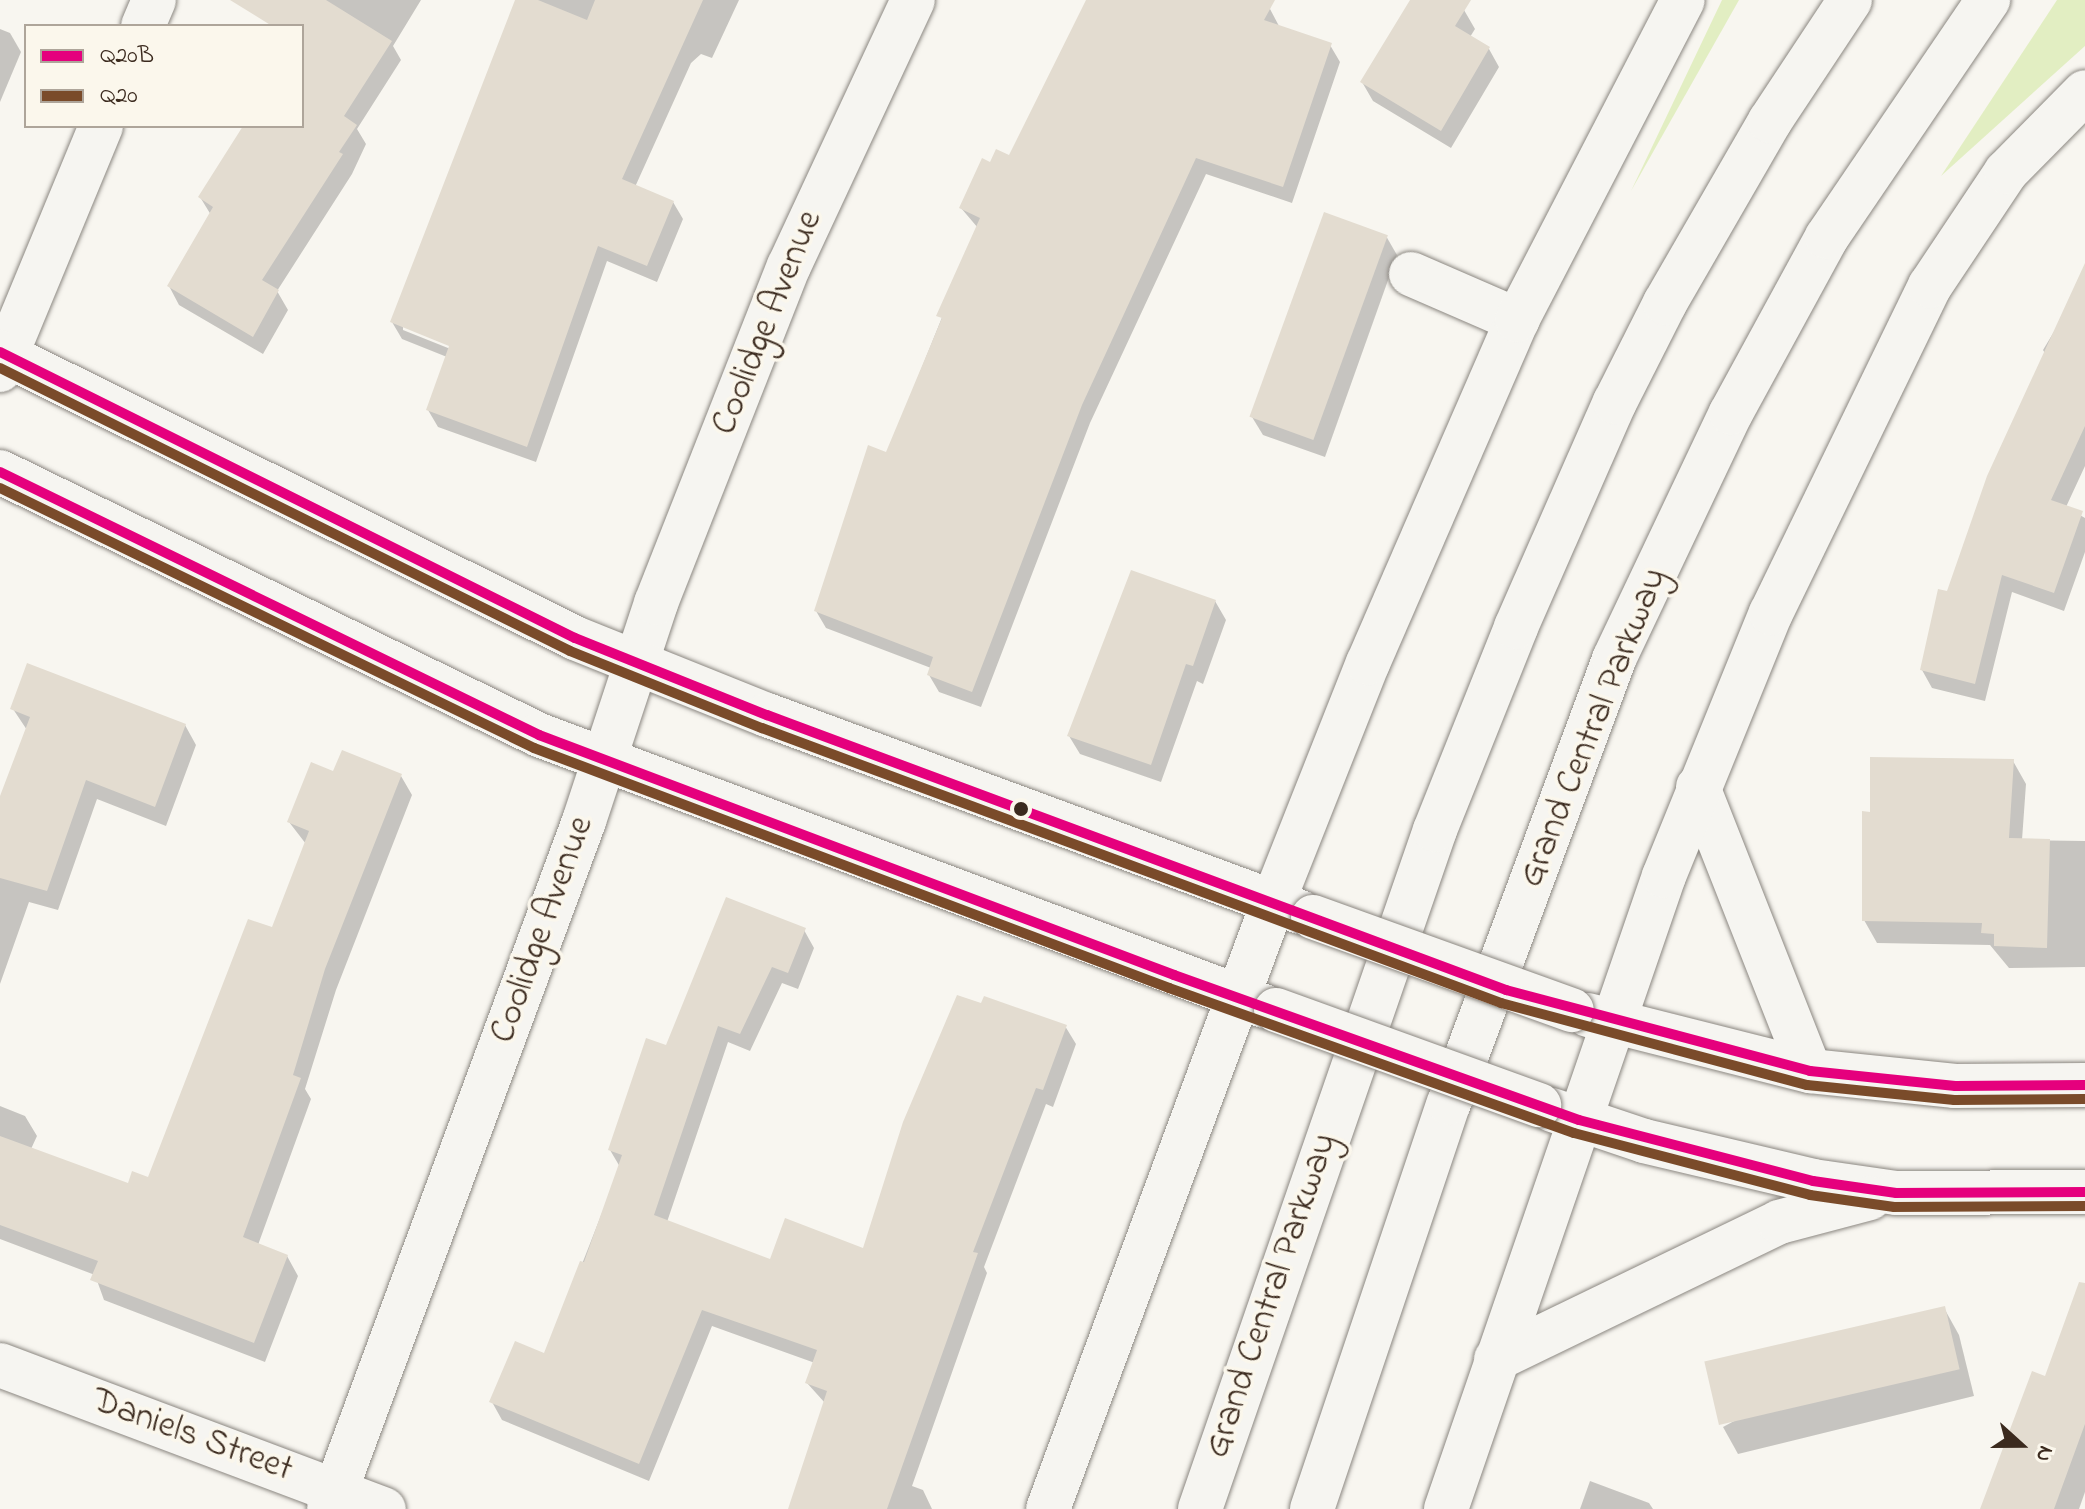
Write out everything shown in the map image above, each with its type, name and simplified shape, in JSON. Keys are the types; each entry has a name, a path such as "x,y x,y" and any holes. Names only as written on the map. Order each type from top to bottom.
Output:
{"main road":[{"path":"144,24 154,0"},
{"name":"Coolidge Avenue","path":"332,1500 636,664 789,266 913,0"},
{"path":"1048,1509 1257,1004 1293,908 1374,649 1517,320 1683,0"},
{"name":"Grand Central Parkway","path":"1200,1509 1430,845 1522,613 1609,416 1665,303 1770,121 1850,0"},
{"name":"Grand Central Parkway","path":"1312,1509 1449,1103 1614,659 1731,413 1827,237 1988,0"},
{"path":"1446,1509 1579,1120 1698,787 1771,613 1930,286 2006,172 2085,92"},
{"path":"100,128 2,360 636,664 1572,1010 1810,1071 1955,1086 2085,1085"},
{"path":"1411,274 1517,320"},
{"path":"0,472 502,718 603,760 1257,1004 1579,1120 1733,1165 1896,1193 2085,1192"},
{"path":"1698,787 1810,1071"},
{"path":"1496,1359 1779,1222 1896,1193"},
{"name":"Daniels Street","path":"0,1365 332,1500 384,1509"}],"green space":[{"path":"1722,0 1739,0 1631,191"},
{"path":"2057,0 2085,0 2085,46 1941,176"}],"building":[{"path":"230,0 326,0 392,41 344,116 357,125 339,152 343,154 262,280 279,290 253,337 167,286 213,207 198,197 242,128 304,128 304,24 269,24"},
{"path":"515,0 538,0 587,20 595,0 703,0 622,179 674,201 647,266 598,246 527,447 426,410 449,346 390,322"},
{"path":"1086,0 1275,0 1264,20 1332,43 1283,187 1196,158 1082,405 972,692 927,675 933,657 814,611 868,445 886,452 942,318 936,316 980,218 959,208 982,158 990,162 996,149 1009,155"},
{"path":"1410,0 1471,0 1455,26 1490,47 1441,131 1360,82"},
{"path":"1324,212 1388,235 1313,440 1249,417"},
{"path":"2085,263 2085,426 2051,500 2083,511 2054,593 2002,575 1975,684 1920,670 1938,589 1947,591 1987,476"},
{"path":"1131,570 1216,600 1193,666 1186,664 1151,765 1067,736"},
{"path":"27,663 186,724 155,807 86,780 47,891 0,878 0,796 30,717 10,709"},
{"path":"342,750 402,774 325,969 293,1075 301,1078 243,1237 288,1255 254,1343 90,1280 98,1261 0,1225 0,1136 128,1183 132,1171 148,1177 248,919 272,927 309,831 287,822 311,762 333,771"},
{"path":"1870,757 2014,759 2009,838 2050,839 2047,948 1994,946 1994,934 1981,933 1982,923 1862,921 1862,811 1870,812"},
{"path":"726,897 806,928 788,973 772,967 740,1034 718,1026 654,1215 770,1259 785,1218 863,1248 903,1122 957,995 981,1003 984,996 1067,1025 1043,1090 1036,1088 973,1252 978,1253 887,1509 788,1509 827,1391 805,1383 817,1350 702,1310 639,1464 489,1402 515,1341 544,1353 580,1261 584,1262 622,1155 608,1150 646,1038 666,1045"},
{"path":"2079,1282 2085,1283 2085,1424 2054,1509 1980,1509 2032,1371 2045,1376"},
{"path":"1945,1306 1960,1369 1719,1425 1704,1362"}],"transit line":[{"name":"Q20B","path":"0,352 575,638 767,715 1506,990 1810,1071 1955,1086 2085,1085"},
{"name":"Q20","path":"0,368 570,651 762,728 1501,1003 1807,1085 1954,1100 2085,1099"},
{"name":"Q20B","path":"0,472 539,735 1174,975 1579,1120 1813,1181 1896,1193 2085,1192"},
{"name":"Q20","path":"0,488 534,748 1169,988 1574,1133 1810,1195 1894,1207 2085,1206"}]}
